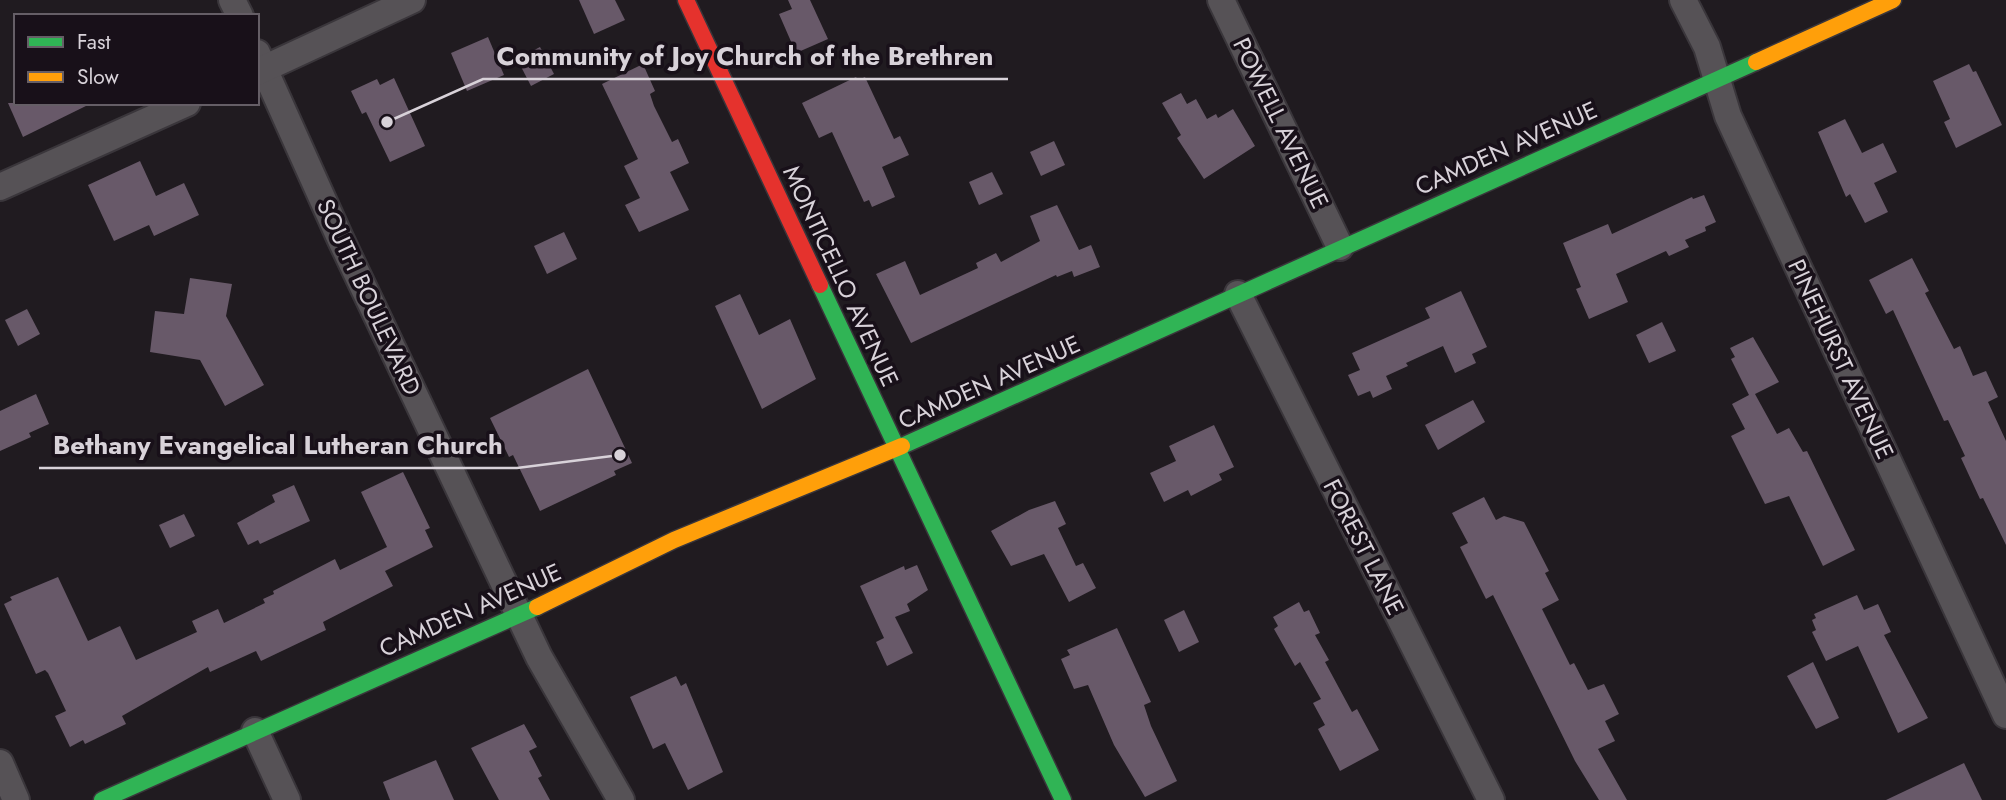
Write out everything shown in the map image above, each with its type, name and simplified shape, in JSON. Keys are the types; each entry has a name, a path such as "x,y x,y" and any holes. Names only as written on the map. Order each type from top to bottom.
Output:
{"street":[{"path":"259,65 412,0"},
{"name":"MONTICELLO AVENUE","path":"686,0 1063,800"},
{"name":"POWELL AVENUE","path":"1221,0 1340,247"},
{"name":"PINEHURST AVENUE","path":"1683,0 1707,47 1728,116 2006,715"},
{"name":"CAMDEN AVENUE","path":"102,800 520,615 674,540 897,448 1886,1"},
{"name":"SOUTH BOULEVARD","path":"259,65 539,657 621,800"},
{"path":"0,187 183,105"},
{"name":"FOREST LANE","path":"1238,294 1491,800"},
{"path":"255,731 287,800"},
{"path":"0,763 16,800"}],"building":[{"path":"579,0 615,0 625,20 594,34"},
{"path":"788,0 810,0 828,39 796,53 779,14 792,9"},
{"path":"488,37 504,75 467,91 451,53"},
{"path":"540,47 554,74 531,86 517,59"},
{"path":"643,64 655,91 650,94 654,106 672,142 678,139 689,163 670,172 689,210 639,232 625,205 640,198 624,166 638,159 602,84"},
{"path":"1969,64 1973,72 1976,71 2002,125 1956,148 1944,122 1950,119 1933,81"},
{"path":"856,77 858,80 865,77 894,139 900,136 909,155 882,167 895,197 872,207 869,200 864,202 832,132 819,138 802,103"},
{"path":"394,78 425,146 390,162 366,112 362,114 351,91 377,79 380,85"},
{"path":"1181,93 1187,104 1196,99 1207,119 1216,114 1218,118 1233,109 1255,146 1204,179 1177,138 1181,135 1162,103"},
{"path":"8,103 88,105 23,137"},
{"path":"1845,119 1862,153 1883,143 1897,172 1874,183 1888,212 1865,223 1850,194 1846,197 1818,132"},
{"path":"1054,141 1065,165 1041,176 1030,152"},
{"path":"140,161 156,196 184,183 199,215 154,236 149,225 114,241 88,185"},
{"path":"992,172 1003,194 979,205 969,182"},
{"path":"1704,195 1716,222 1705,227 1706,231 1685,240 1689,247 1669,256 1666,251 1616,274 1628,302 1589,319 1576,289 1581,287 1563,243 1608,224 1612,234 1692,197 1693,199"},
{"path":"1057,205 1079,250 1091,245 1100,267 1074,277 1072,271 1057,277 1056,275 911,343 876,274 905,261 920,295 978,268 976,263 996,253 1001,262 1040,241 1030,216"},
{"path":"564,232 577,259 547,274 534,246"},
{"path":"1912,258 1929,291 1925,293 1954,349 1960,346 1973,376 1986,371 1998,397 1988,402 2006,441 2006,545 1983,498 1980,499 1961,458 1965,456 1948,420 1944,421 1893,310 1886,314 1869,280"},
{"path":"190,278 232,284 226,316 264,385 225,406 200,360 150,352 155,311 184,314"},
{"path":"1461,291 1487,347 1472,354 1476,363 1455,373 1443,346 1406,363 1408,366 1386,376 1392,389 1373,398 1370,391 1358,396 1348,375 1360,370 1352,353 1430,318 1425,308"},
{"path":"740,294 759,335 790,319 816,379 762,409 715,306"},
{"path":"27,309 40,334 18,346 5,320"},
{"path":"1662,322 1676,351 1649,363 1636,335"},
{"path":"1753,337 1779,382 1755,394 1777,434 1789,428 1803,452 1807,451 1855,550 1823,566 1789,496 1765,504 1731,436 1745,429 1732,404 1749,395 1731,359 1735,357 1730,348"},
{"path":"588,369 632,463 614,471 616,475 540,511 513,455 509,457 490,418"},
{"path":"36,394 49,424 29,433 31,437 0,451 0,411"},
{"path":"1473,400 1485,422 1438,450 1425,425"},
{"path":"1214,425 1234,467 1219,474 1222,480 1191,496 1188,490 1164,502 1150,473 1176,461 1169,446"},
{"path":"403,472 430,528 425,530 433,547 385,571 393,586 323,622 326,630 261,661 256,651 210,672 208,667 122,716 126,724 85,744 83,740 70,747 55,716 66,711 48,673 45,670 36,674 4,604 12,600 10,597 58,577 88,641 120,626 136,660 197,632 192,621 218,609 224,623 265,603 263,599 274,594 273,591 335,559 340,570 387,547 361,492"},
{"path":"294,485 310,521 260,544 258,540 248,545 237,523 275,502 272,495"},
{"path":"1484,497 1496,520 1504,516 1524,522 1549,571 1545,573 1559,600 1542,609 1570,665 1574,663 1588,690 1604,684 1619,714 1605,721 1615,741 1598,749 1627,800 1599,800 1575,761 1493,595 1486,599 1460,547 1468,543 1452,513"},
{"path":"1055,501 1066,524 1058,528 1076,566 1083,563 1096,588 1069,602 1044,554 1011,566 991,531 1029,510"},
{"path":"184,514 195,536 170,548 159,525"},
{"path":"917,565 928,590 907,604 910,611 895,617 913,653 887,666 876,642 884,638 860,586 904,566 905,570"},
{"path":"1857,595 1864,610 1878,604 1891,632 1884,635 1928,718 1898,733 1858,646 1826,661 1812,632 1816,630 1812,620 1816,618 1814,614"},
{"path":"1299,602 1304,612 1309,610 1320,633 1315,635 1329,660 1325,662 1352,712 1357,709 1379,750 1340,771 1318,729 1325,725 1313,703 1321,699 1300,662 1295,666 1274,629 1278,626 1273,617"},
{"path":"1184,610 1199,642 1179,652 1164,620"},
{"path":"1117,628 1151,702 1144,705 1177,781 1145,797 1114,745 1088,685 1074,689 1061,659 1070,655 1067,650"},
{"path":"1813,662 1839,718 1816,729 1787,676"},
{"path":"676,676 681,686 686,683 723,772 688,790 665,743 653,749 630,697"},
{"path":"524,724 537,747 529,751 542,776 538,778 550,800 499,800 471,748"},
{"path":"436,760 454,800 390,800 383,782"},
{"path":"1964,763 1982,800 1886,800"}],"traffic: fast":[{"path":"902,446 1756,62"},
{"path":"820,285 1063,800"},
{"path":"102,800 537,607"}],"traffic: slow":[{"path":"1756,62 1893,0"},
{"path":"537,607 674,540 902,446"}],"traffic: jam":[{"path":"686,0 820,285"}],"place":[{"name":"Community of Joy Church of the Brethren","path":"387,122"},
{"name":"Bethany Evangelical Lutheran Church","path":"620,455"}]}
